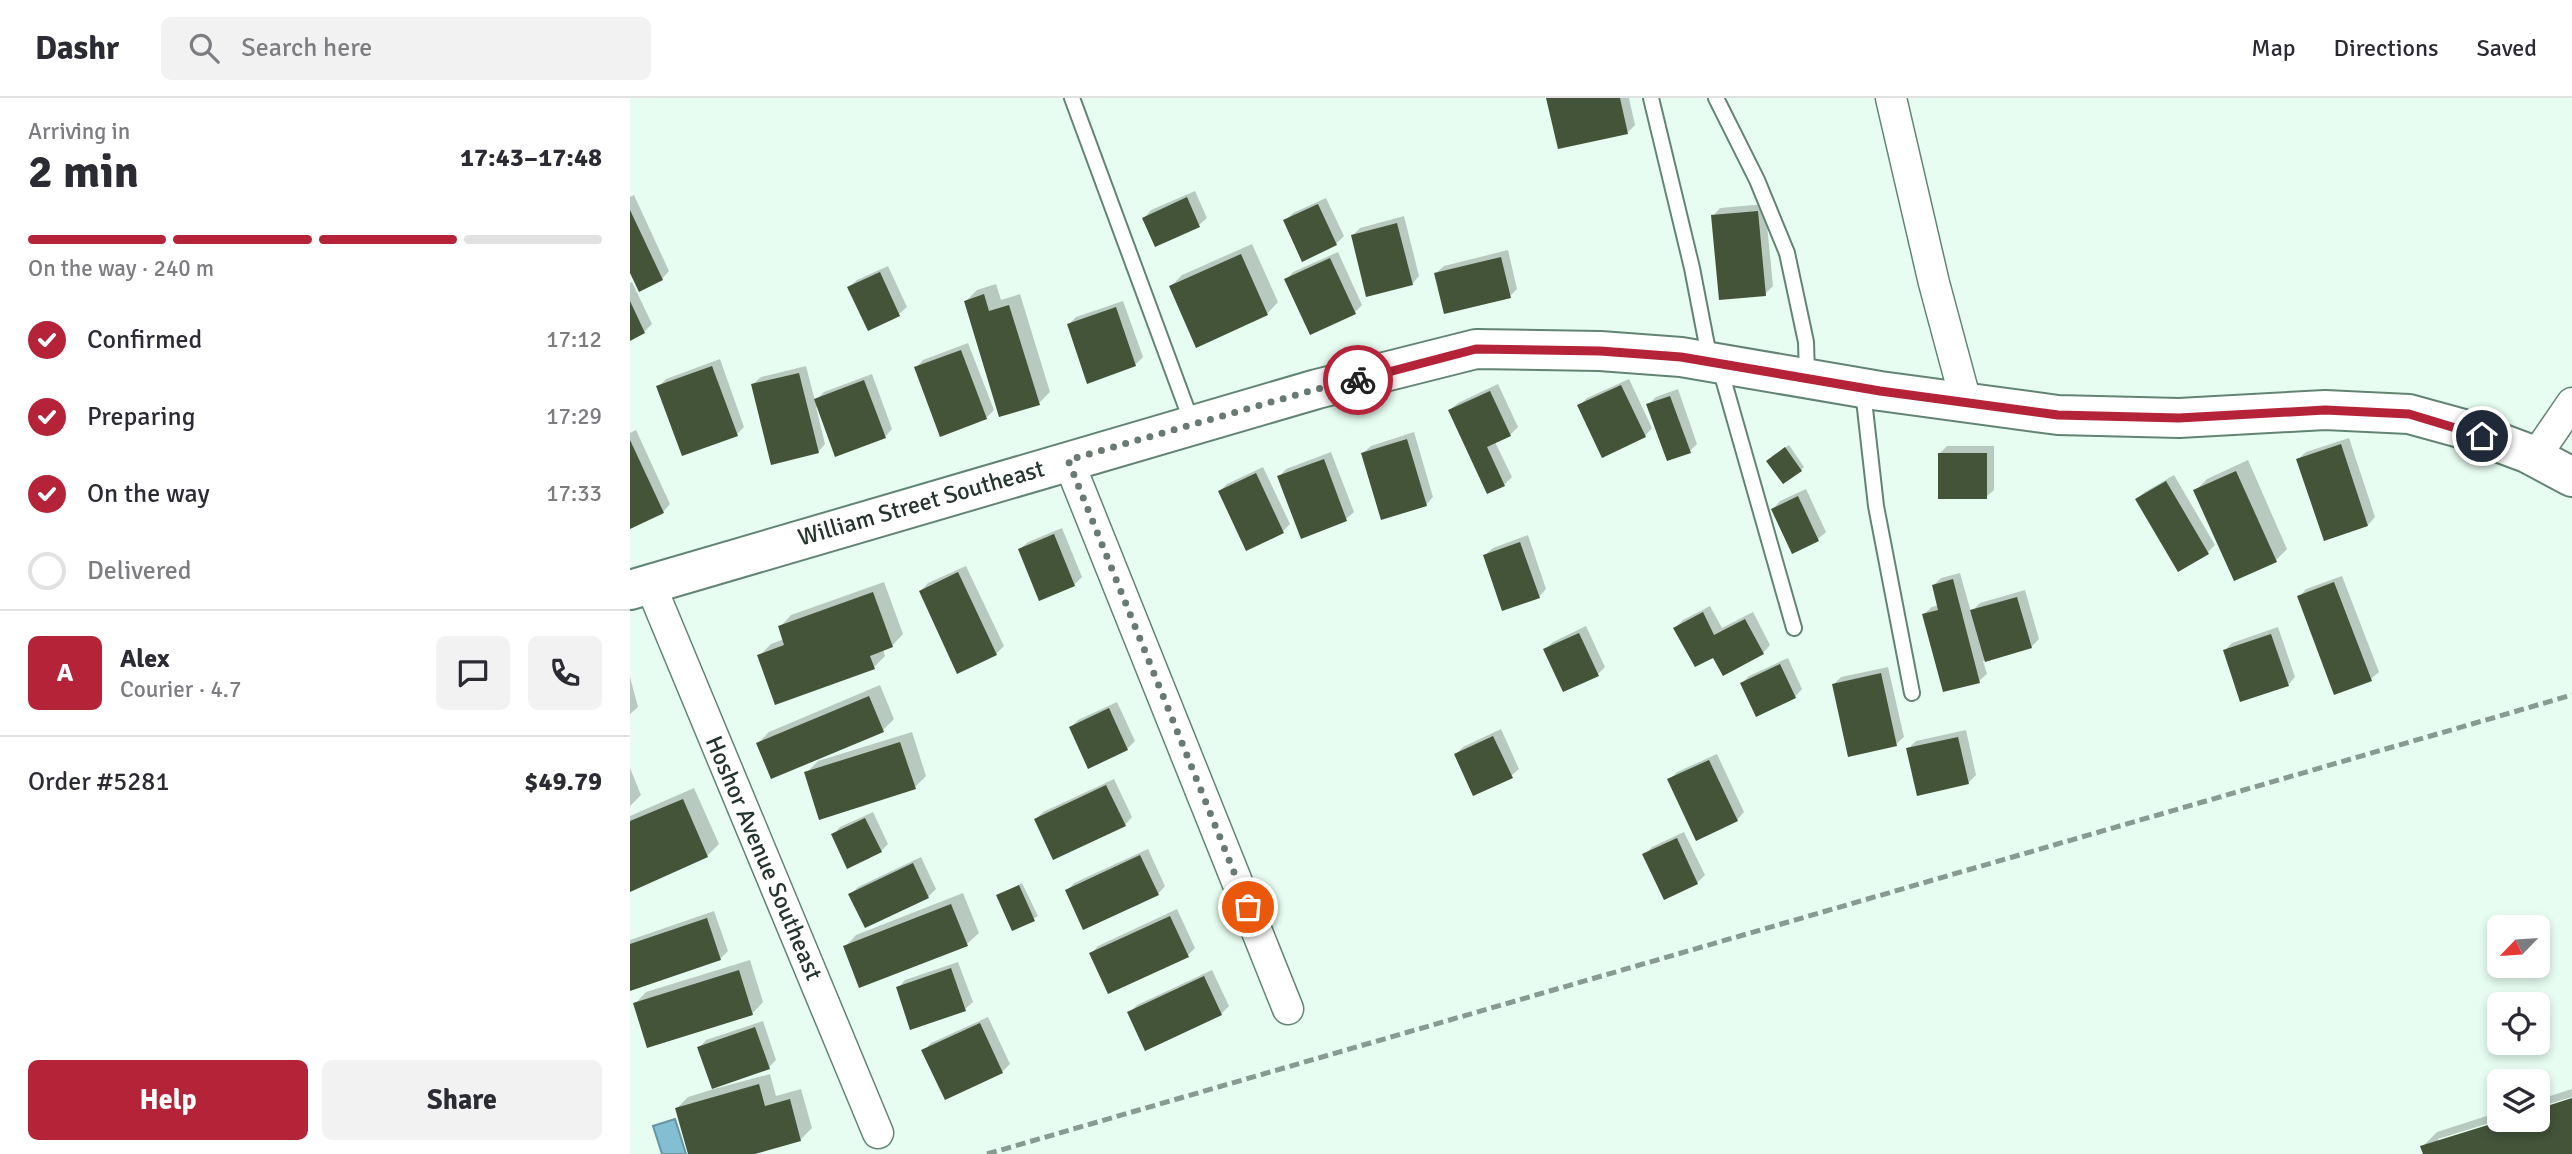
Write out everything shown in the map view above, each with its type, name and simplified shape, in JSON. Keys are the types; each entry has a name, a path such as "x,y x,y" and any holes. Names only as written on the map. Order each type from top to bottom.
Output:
{"street":[{"path":"1891,98 1934,283 1966,402"},
{"name":"William Street Southeast","path":"640,587 1193,424 1476,349 1600,351 1681,357 1863,388 2058,415 2179,418 2325,410 2409,414 2460,428 2535,457 2572,477"},
{"path":"2535,457 2572,403"},
{"path":"1068,460 1289,1009"},
{"name":"Hoshor Avenue Southeast","path":"640,587 878,1133"}],"lane":[{"path":"1072,98 1193,424"},
{"path":"1651,98 1715,363 1794,628"},
{"path":"1716,98 1757,180 1787,253 1806,342 1807,378"},
{"path":"1863,388 1876,506 1912,693"}],"water":[{"path":"675,1119 686,1154 662,1154 653,1126"}],"building":[{"path":"1546,98 1620,98 1628,134 1558,149"},
{"path":"1187,197 1200,227 1155,247 1142,218"},
{"path":"1318,204 1337,245 1302,262 1283,220"},
{"path":"630,210 663,280 639,292 630,273"},
{"path":"1758,211 1766,296 1719,300 1711,215"},
{"path":"1397,223 1413,285 1366,297 1351,235"},
{"path":"1241,254 1268,315 1196,348 1169,286"},
{"path":"1501,257 1511,298 1444,314 1434,273"},
{"path":"1330,258 1356,314 1310,335 1284,279"},
{"path":"880,272 900,316 868,331 847,287"},
{"path":"984,294 989,311 1009,305 1040,405 999,417 964,301"},
{"path":"630,301 645,333 630,341"},
{"path":"1116,307 1136,366 1087,384 1067,324"},
{"path":"961,350 987,419 940,437 914,367"},
{"path":"712,366 738,436 682,456 656,386"},
{"path":"799,373 819,453 771,465 751,384"},
{"path":"864,380 886,438 835,457 814,399"},
{"path":"1621,385 1646,437 1602,458 1577,405"},
{"path":"1490,391 1511,436 1487,447 1505,486 1487,494 1448,410"},
{"path":"1670,396 1691,453 1667,461 1646,404"},
{"path":"1407,439 1427,506 1381,520 1361,453"},
{"path":"630,440 664,513 630,529"},
{"path":"2341,444 2368,526 2324,541 2296,459"},
{"path":"1785,447 1802,471 1783,484 1766,461"},
{"path":"1938,453 1987,453 1987,499 1938,499"},
{"path":"1324,459 1347,521 1301,539 1277,476"},
{"path":"2236,471 2277,562 2234,581 2193,490"},
{"path":"1256,473 1284,533 1246,551 1218,491"},
{"path":"2166,481 2209,554 2178,572 2135,499"},
{"path":"1798,496 1819,541 1792,554 1771,509"},
{"path":"1054,534 1075,586 1039,601 1018,549"},
{"path":"1520,542 1540,598 1502,611 1483,555"},
{"path":"958,572 997,655 957,674 919,591"},
{"path":"1953,579 1980,683 1943,692 1922,614 1938,610 1932,585"},
{"path":"2334,582 2372,681 2334,695 2297,596"},
{"path":"873,592 893,647 870,656 875,669 775,705 757,655 784,645 778,626"},
{"path":"2017,597 2032,648 1985,662 1970,610"},
{"path":"1703,612 1714,635 1745,619 1764,654 1723,676 1713,658 1695,667 1673,628"},
{"path":"1579,633 1599,676 1563,692 1543,649"},
{"path":"2271,634 2289,686 2240,702 2223,650"},
{"path":"1780,664 1796,698 1756,717 1740,683"},
{"path":"1881,673 1897,746 1848,757 1832,684"},
{"path":"869,696 884,732 771,779 756,743"},
{"path":"1109,708 1128,750 1088,769 1069,727"},
{"path":"1493,736 1513,778 1473,796 1454,754"},
{"path":"1958,737 1969,784 1917,796 1906,748"},
{"path":"900,742 916,789 819,820 804,772"},
{"path":"1709,760 1738,821 1696,841 1667,779"},
{"path":"1106,785 1126,826 1053,860 1034,819"},
{"path":"683,799 708,857 630,892 630,821"},
{"path":"865,818 882,852 847,869 831,834"},
{"path":"1677,838 1698,884 1664,900 1642,854"},
{"path":"1140,855 1159,895 1083,930 1065,890"},
{"path":"913,863 929,898 865,928 848,894"},
{"path":"1019,885 1035,921 1012,931 996,895"},
{"path":"951,904 968,946 859,988 843,946"},
{"path":"1170,916 1189,957 1108,994 1089,953"},
{"path":"707,918 721,960 630,991 630,944"},
{"path":"951,968 966,1011 910,1030 896,987"},
{"path":"739,970 753,1015 647,1048 633,1003"},
{"path":"1204,976 1222,1015 1145,1051 1127,1012"},
{"path":"980,1023 1003,1073 945,1100 921,1050"},
{"path":"755,1027 770,1069 712,1089 697,1047"},
{"path":"759,1084 765,1106 790,1099 801,1141 755,1154 688,1154 675,1108"},
{"path":"2572,1098 2572,1154 2423,1154 2420,1146 2487,1125 2487,1132 2550,1132 2550,1105"}],"railway":[{"path":"987,1154 2572,695"}],"way so far":[{"path":"1248,907 1068,460 1317,389 1358,380"}],"route":[{"path":"1358,380 1476,349 1600,351 1681,357 1880,391 2058,415 2179,418 2325,410 2409,414 2482,436"}]}
